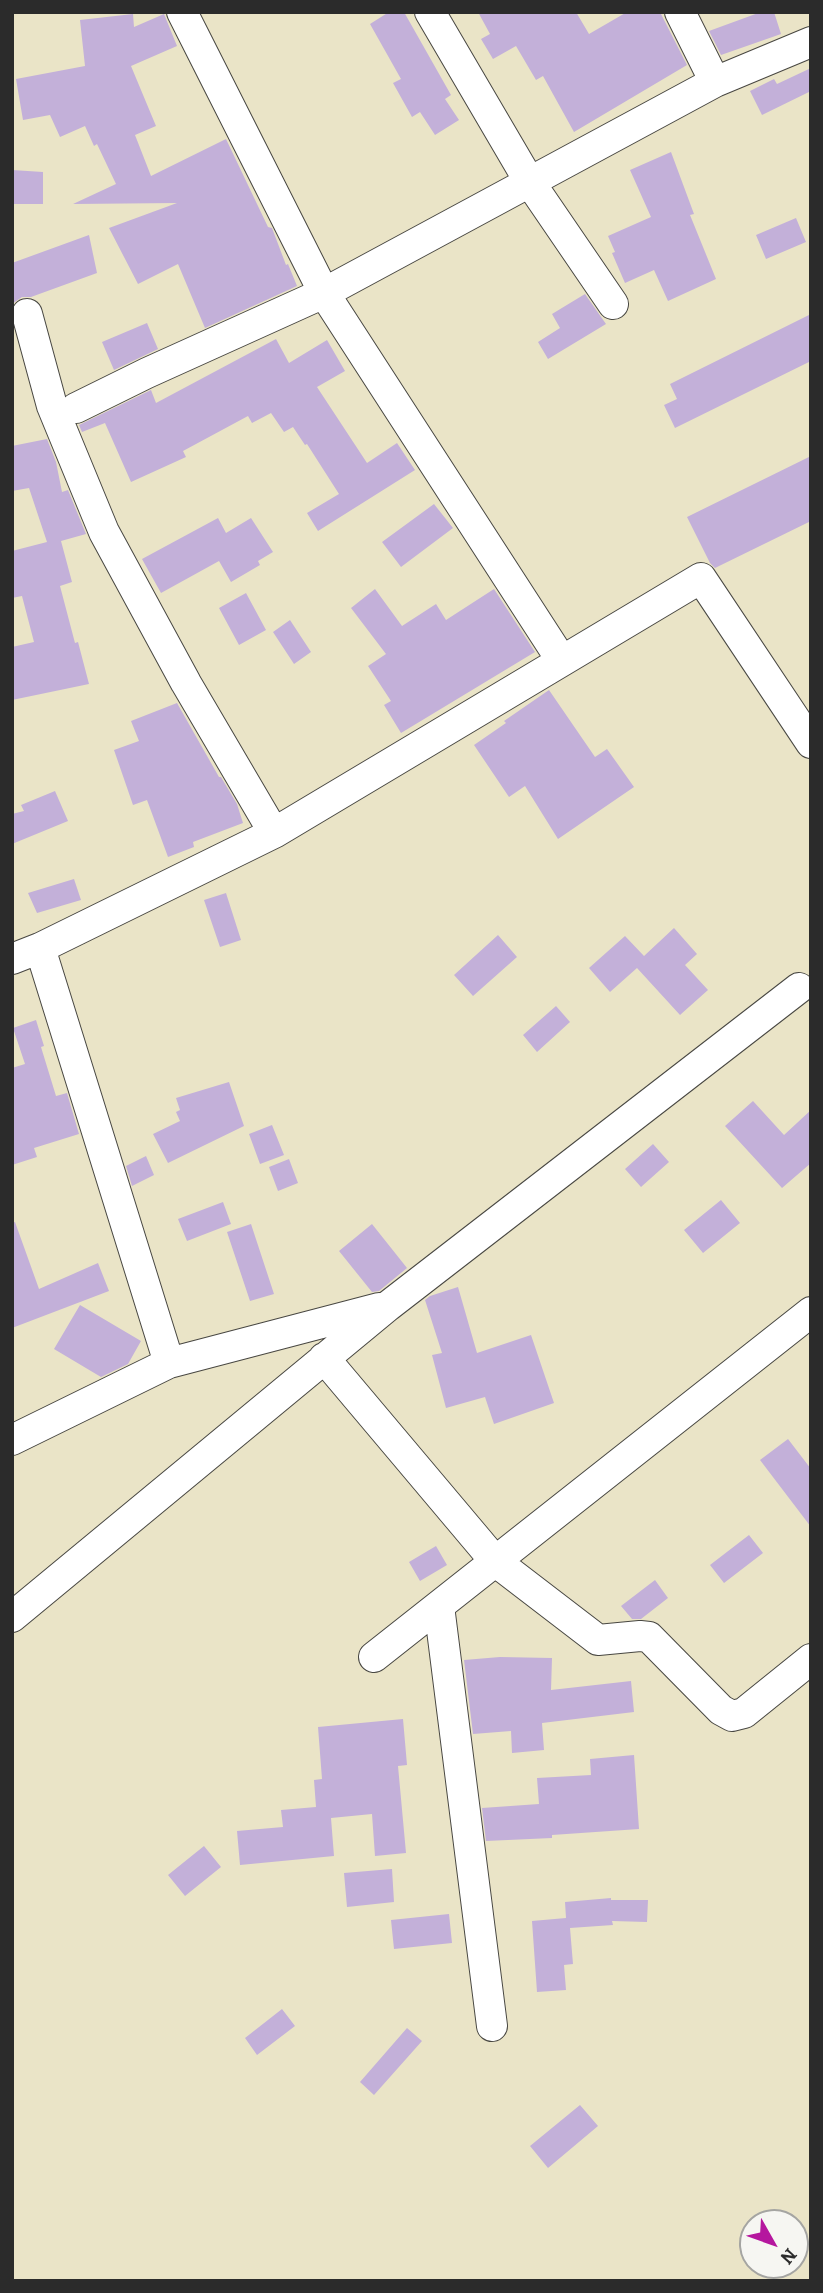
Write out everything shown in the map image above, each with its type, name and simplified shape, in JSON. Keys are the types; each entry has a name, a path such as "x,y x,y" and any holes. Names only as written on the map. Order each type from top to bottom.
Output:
{"street":[{"path":"182,12 324,293 562,661"},
{"path":"430,12 529,181 613,304"},
{"path":"680,12 715,82"},
{"path":"76,408 324,293 715,82 811,43"},
{"path":"27,314 52,406 104,532 186,683 274,833"},
{"path":"12,959 40,948 274,833 702,578 811,743"},
{"path":"40,948 169,1363"},
{"path":"12,1618 388,1306 800,988"},
{"path":"12,1440 169,1363 388,1306"},
{"path":"374,1657 811,1312"},
{"path":"324,1359 495,1561 597,1640 649,1637 721,1710 732,1716 744,1713 811,1659"},
{"path":"439,1605 492,2026"}],"building":[{"path":"389,12 404,12 451,95 445,99 459,120 435,135 420,112 412,117 393,83 401,79 370,24"},
{"path":"478,12 576,12 589,34 627,12 660,12 687,65 574,132 543,76 536,80 516,46 493,59 481,39 490,34"},
{"path":"761,12 774,12 781,34 721,55 709,31"},
{"path":"133,14 134,27 164,14 177,46 131,66 156,126 135,135 151,176 226,139 268,227 272,228 297,286 205,328 178,264 138,284 109,228 177,203 73,204 116,184 97,144 94,146 85,126 60,137 50,115 23,120 16,79 85,66 80,20"},
{"path":"811,68 811,91 762,115 750,91 774,79 777,84"},
{"path":"671,152 694,214 690,215 716,279 668,301 654,270 625,283 608,236 651,217 630,170"},
{"path":"12,170 43,172 43,204 12,204"},
{"path":"796,218 806,242 766,259 756,235"},
{"path":"89,235 97,273 31,297 22,297 12,304 12,263"},
{"path":"585,294 606,324 548,359 538,342 560,328 552,314"},
{"path":"811,314 811,361 675,428 664,405 677,399 670,384"},
{"path":"147,323 158,349 114,370 102,342"},
{"path":"276,339 289,363 327,340 345,371 317,387 367,463 397,443 415,470 318,531 307,513 339,494 293,427 284,432 271,413 252,423 248,416 183,451 186,457 131,482 105,423 82,432 79,425 151,390 156,403"},
{"path":"47,439 56,462 62,492 68,490 86,534 61,541 72,582 60,586 89,684 12,700 12,647 34,642 22,596 12,598 12,551 47,542 29,488 12,491 12,446"},
{"path":"811,456 811,521 715,568 687,517"},
{"path":"434,504 453,528 401,567 382,542"},
{"path":"218,518 226,533 251,518 273,552 258,561 260,565 231,582 219,561 161,593 142,559"},
{"path":"375,589 402,626 436,604 446,620 494,589 535,652 401,733 384,705 391,701 368,666 386,654 351,608"},
{"path":"246,593 266,630 239,645 219,608"},
{"path":"290,620 311,652 294,664 273,632"},
{"path":"549,690 595,757 607,749 634,787 558,839 525,786 509,797 474,745"},
{"path":"177,703 237,804 243,823 193,842 194,847 168,857 147,800 133,805 114,750 139,741 131,721"},
{"path":"55,791 68,821 12,844 12,814 24,811 21,805"},
{"path":"74,879 81,900 37,913 28,893"},
{"path":"226,893 241,940 220,947 204,900"},
{"path":"674,928 697,954 685,965 708,990 680,1015 637,968 610,992 589,968 625,936 644,956"},
{"path":"498,935 517,957 473,996 454,975"},
{"path":"556,1006 570,1022 537,1052 523,1035"},
{"path":"36,1020 56,1096 67,1093 79,1134 34,1148 37,1157 12,1165 12,1068 25,1064 13,1028"},
{"path":"229,1082 244,1126 168,1163 153,1134 180,1121 176,1112 180,1110 176,1098"},
{"path":"753,1101 784,1135 811,1110 811,1163 782,1188 725,1126"},
{"path":"272,1125 284,1155 260,1164 249,1134"},
{"path":"653,1144 669,1162 641,1187 625,1169"},
{"path":"146,1156 154,1175 132,1186 126,1166"},
{"path":"289,1159 298,1183 278,1191 269,1167"},
{"path":"721,1200 740,1223 703,1253 684,1230"},
{"path":"223,1202 231,1224 187,1241 178,1219"},
{"path":"15,1222 39,1289 98,1263 109,1291 12,1328 12,1223"},
{"path":"251,1224 274,1294 250,1301 227,1232"},
{"path":"372,1224 407,1268 379,1291 372,1292 339,1251"},
{"path":"458,1287 477,1353 531,1335 554,1403 494,1424 485,1397 446,1408 432,1355 442,1353 425,1300"},
{"path":"80,1305 141,1341 128,1364 101,1377 54,1349"},
{"path":"788,1439 811,1469 811,1527 760,1460"},
{"path":"749,1535 763,1553 724,1583 710,1565"},
{"path":"436,1546 447,1565 420,1581 409,1562"},
{"path":"655,1580 668,1598 641,1619 632,1619 621,1606"},
{"path":"500,1657 552,1658 551,1690 631,1681 634,1712 542,1723 544,1750 512,1753 511,1731 473,1734 464,1660"},
{"path":"403,1719 407,1765 398,1766 406,1853 375,1856 372,1814 331,1818 334,1856 240,1865 237,1831 283,1827 281,1810 316,1807 314,1780 322,1779 318,1727"},
{"path":"634,1755 639,1829 552,1835 552,1838 486,1841 482,1808 539,1804 537,1778 591,1775 590,1759"},
{"path":"204,1846 221,1867 185,1896 168,1875"},
{"path":"392,1869 394,1902 347,1907 344,1873"},
{"path":"611,1898 648,1900 647,1922 612,1921 613,1925 570,1928 573,1964 564,1965 566,1990 537,1992 532,1921 566,1918 565,1902"},
{"path":"449,1914 452,1943 394,1949 391,1920"},
{"path":"282,2009 295,2026 257,2055 245,2038"},
{"path":"407,2028 422,2041 374,2095 360,2082"},
{"path":"580,2105 598,2126 548,2168 530,2146"}]}
